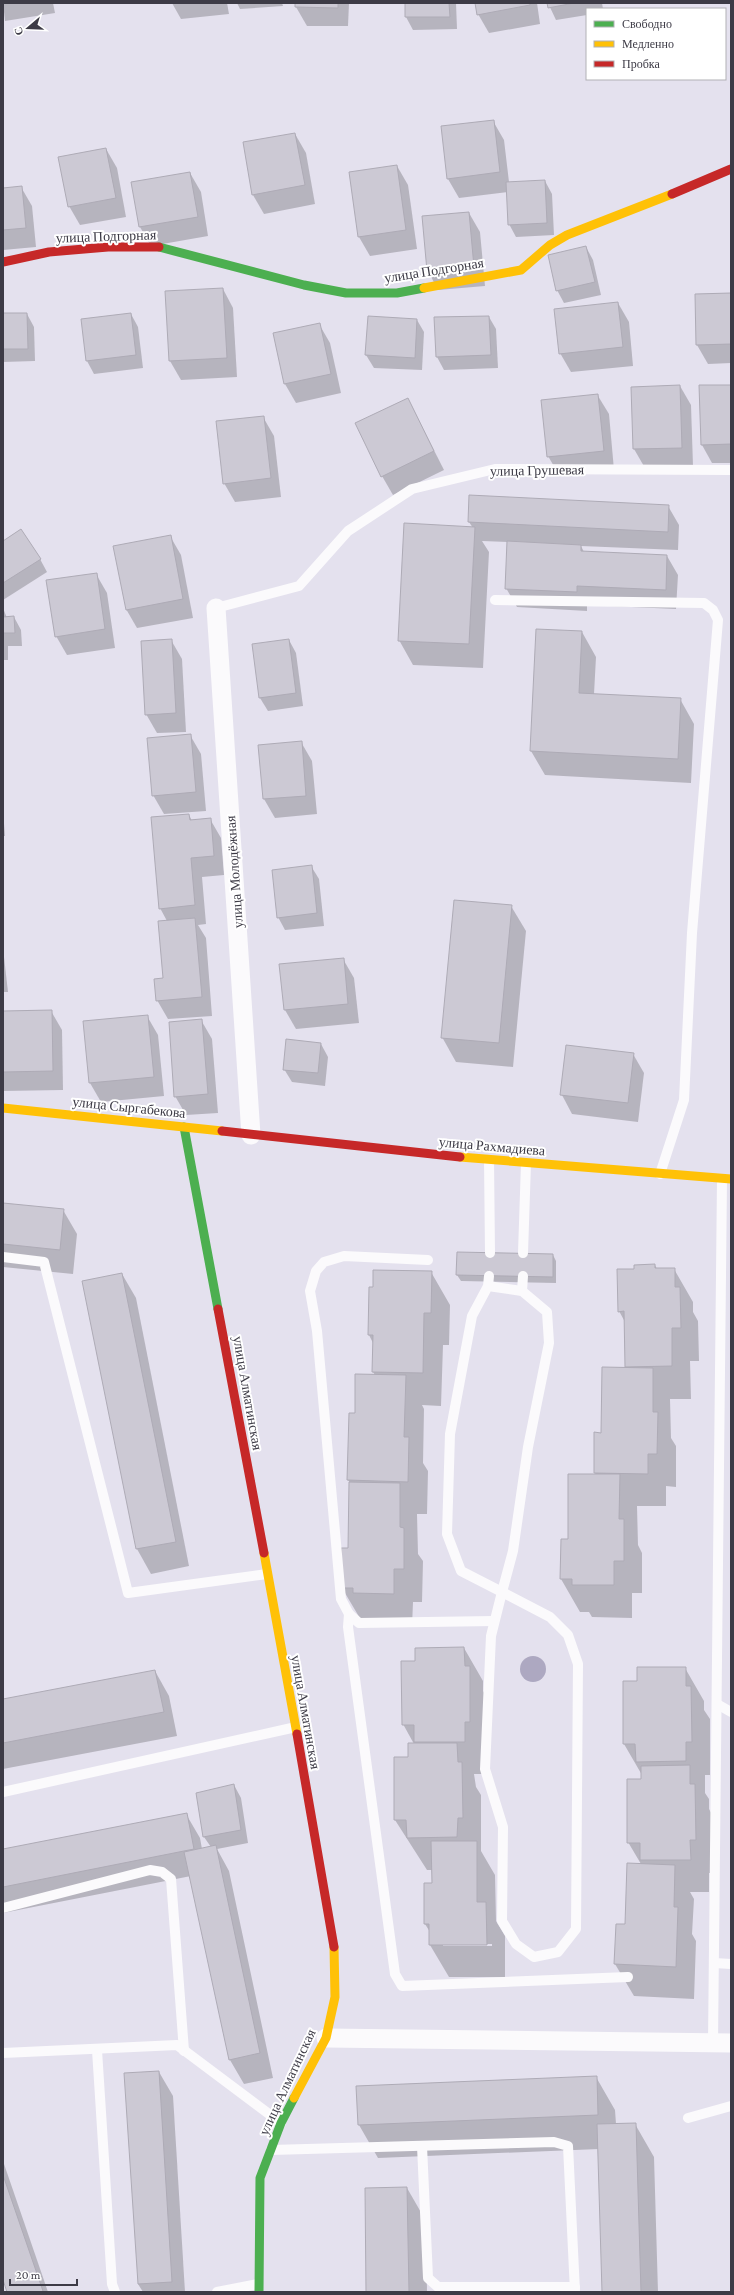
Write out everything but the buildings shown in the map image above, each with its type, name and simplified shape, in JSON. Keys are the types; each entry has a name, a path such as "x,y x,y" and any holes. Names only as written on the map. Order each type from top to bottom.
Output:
{"street":[{"name":"улица Подгорная","path":"3,262 49,252 108,247 157,246 304,285 346,293 397,292 521,270 550,245 566,235 699,184 731,169"},
{"name":"улица Молодёжная","path":"216,608 251,1135"},
{"name":"улица Сыргабекова","path":"3,1108 251,1135"},
{"name":"улица Алматинская","path":"184,1128 296,1727 335,1956 335,1997 326,2038 281,2123 260,2178 258,2288"},
{"name":"улица Рахмадиева","path":"251,1135 489,1160 727,1179"},
{"path":"326,2038 722,2043"}],"lane":[{"name":"улица Грушевая","path":"216,608 299,586 348,531 412,489 495,469 731,470"},
{"path":"495,600 704,603 713,610 718,620 692,933 684,1100 660,1174"},
{"path":"489,1160 490,1253"},
{"path":"523,1253 526,1163"},
{"path":"722,2043 714,1963 717,1704 727,1179"},
{"path":"428,1260 344,1256 330,1259 316,1272 310,1290 317,1331 341,1599 349,1614 359,1623 494,1622"},
{"path":"3,1257 44,1262 128,1593 267,1574"},
{"path":"488,1286 522,1291 547,1312 549,1344 528,1447 513,1551 502,1592 494,1622 490,1636 485,1768 503,1827 502,1921 516,1944 534,1958 558,1952 576,1929 578,1664 568,1635 550,1617 502,1592 461,1571 448,1534 450,1434 472,1316 488,1286 489,1276"},
{"path":"522,1291 523,1276"},
{"path":"349,1614 349,1634 395,1974 402,1986 628,1977"},
{"path":"717,1704 731,1712"},
{"path":"3,1792 296,1727"},
{"path":"3,1908 150,1870 162,1872 171,1879 184,2051"},
{"path":"714,1963 731,1964"},
{"path":"3,2051 97,2050 177,2045 281,2123"},
{"path":"97,2050 112,2276 115,2292"},
{"path":"688,2118 731,2106"},
{"path":"271,2150 554,2142 568,2146 575,2290 438,2287 428,2278 422,2146"},
{"path":"217,2292 258,2288"}],"shaded area":[{"path":"533,1656 542,1660 546,1669 542,1678 533,1682 524,1678 520,1669 524,1660"}],"traffic: fast":[{"path":"159,247 304,285 346,293 397,293 424,288"},
{"path":"184,1127 218,1309"},
{"path":"259,2292 260,2178 281,2123 294,2098"}],"traffic: slow":[{"path":"424,288 521,270 550,245 567,235 672,194"},
{"path":"3,1108 222,1131"},
{"path":"460,1157 731,1179"},
{"path":"264,1553 297,1734"},
{"path":"294,2098 326,2038 335,1997 334,1947"}],"traffic: jam":[{"path":"672,194 731,169"},
{"path":"3,262 49,252 108,247 159,247"},
{"path":"222,1131 460,1157"},
{"path":"218,1309 264,1553"},
{"path":"297,1734 334,1947"}]}
